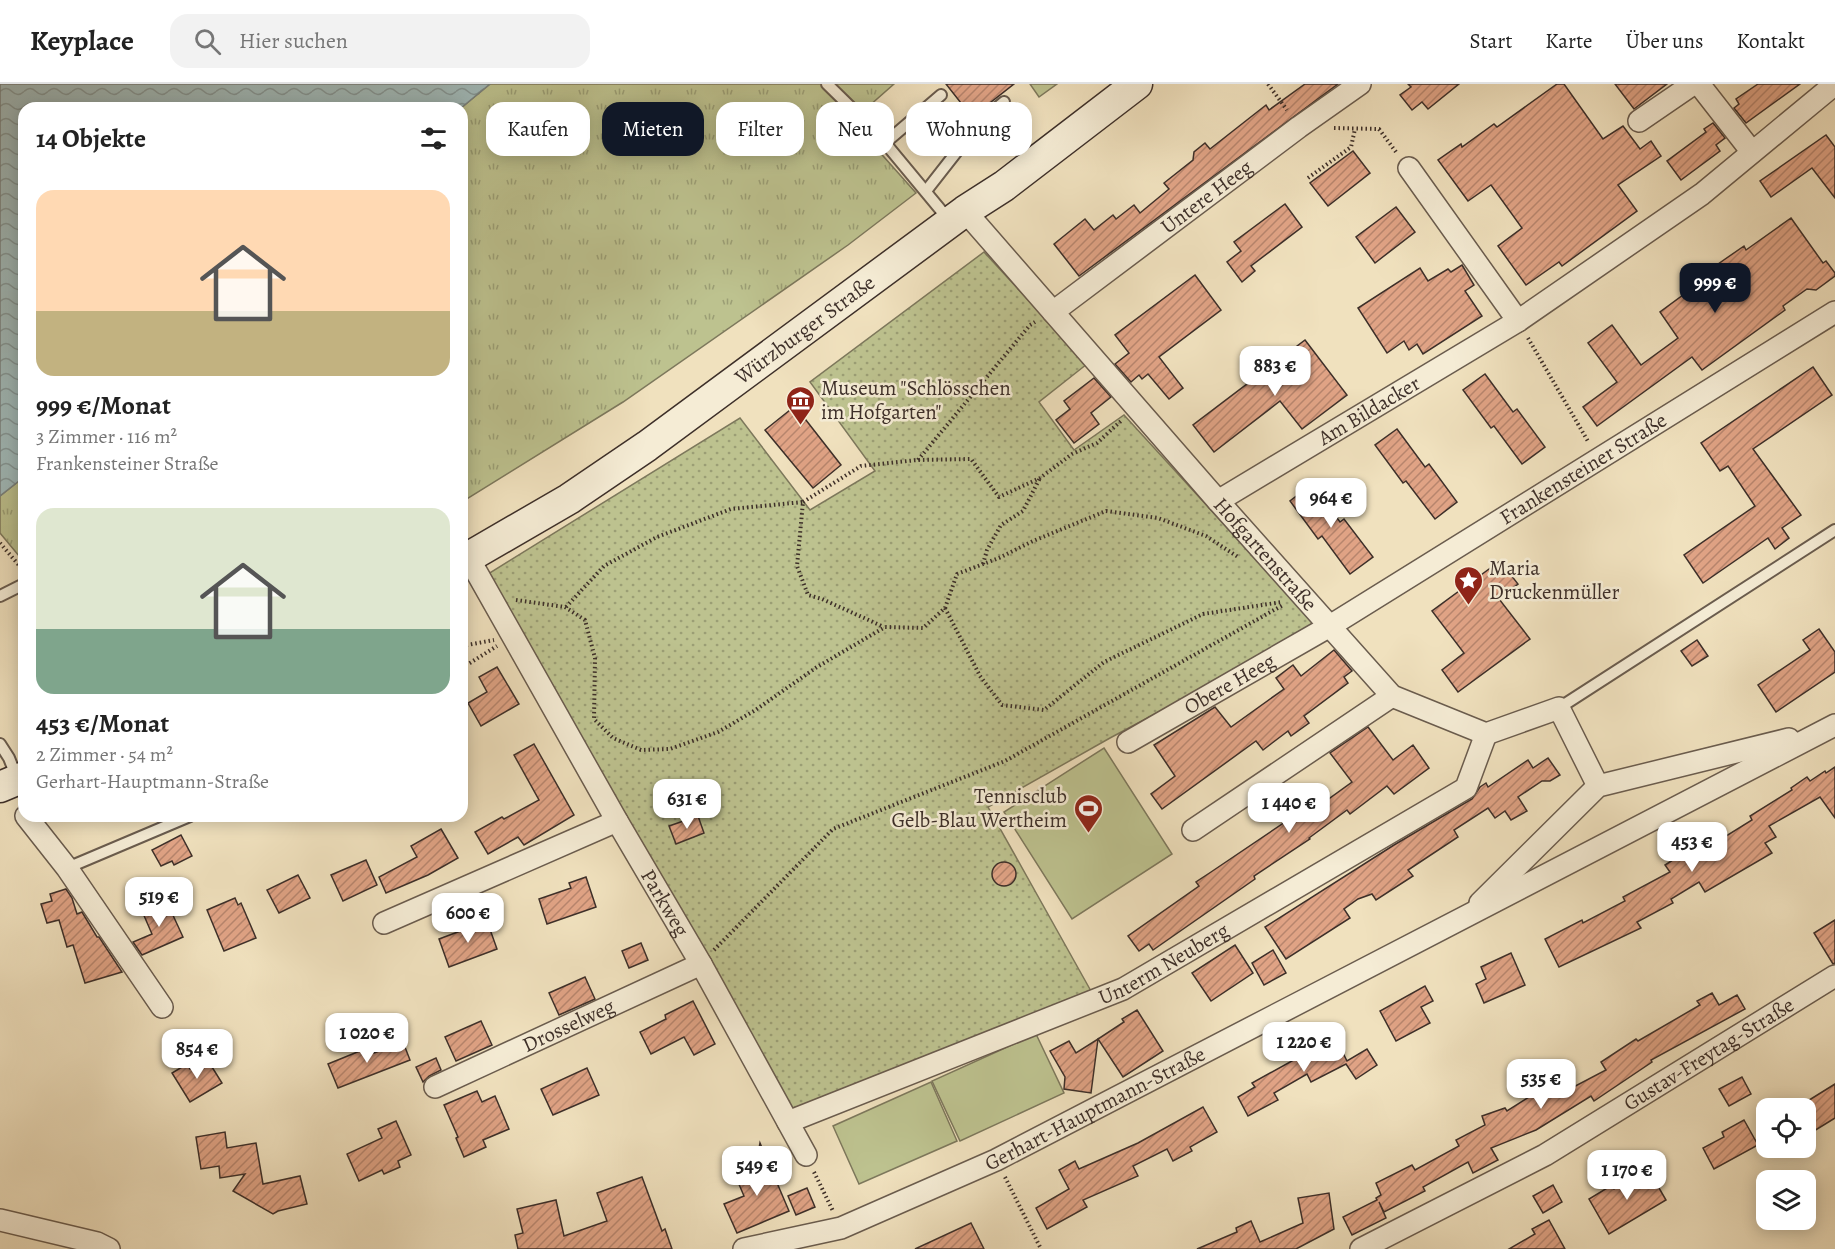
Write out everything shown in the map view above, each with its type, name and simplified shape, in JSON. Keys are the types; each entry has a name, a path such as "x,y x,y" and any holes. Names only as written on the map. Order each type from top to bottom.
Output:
{"main road":[{"name":"Würzburger Straße","path":"468,557 569,499 647,446 958,217 1004,186 1137,84"}],"street":[{"name":"Untere Heeg","path":"1053,312 1299,127 1360,84"},
{"path":"1639,121 1693,84"},
{"path":"1699,84 1752,152"},
{"name":"Am Bildacker","path":"1218,501 1522,327 1702,194 1834,84"},
{"path":"1404,162 1522,327"},
{"name":"Hofgartenstraße","path":"958,217 1053,312 1392,696 1486,734"},
{"name":"Frankensteiner Straße","path":"1330,626 1835,312"},
{"name":"Parkweg","path":"468,564 488,594 505,641 617,822 701,964 806,1155"},
{"name":"Obere Heeg","path":"1128,742 1330,626"},
{"path":"1193,830 1392,696"},
{"path":"1486,734 1559,708 1598,786"},
{"name":"Gerhart-Hauptmann-Straße","path":"1465,918 1598,786 1828,728"},
{"name":"Gerhart-Hauptmann-Straße","path":"744,1249 841,1228 996,1160 1828,728"},
{"name":"Unterm Neuberg","path":"788,1122 1124,989 1466,788 1486,734"},
{"path":"31,822 66,868 162,1007"},
{"path":"384,923 617,822"},
{"name":"Drosselweg","path":"435,1087 701,964"},
{"name":"Gustav-Freytag-Straße","path":"1361,1249 1545,1155 1835,976"},
{"path":"0,1220 97,1243 109,1249"}],"lane":[{"path":"827,84 845,102"},
{"path":"894,135 940,95"},
{"path":"894,154 926,191 958,217"},
{"path":"926,191 953,156"},
{"path":"1559,708 1835,530"},
{"path":"0,596 18,587"},
{"path":"0,744 9,758 16,787"},
{"path":"66,868 176,822"}],"path":[{"path":"1268,84 1299,127"},
{"path":"1323,127 1379,129 1404,162"},
{"path":"1308,178 1351,147 1355,129"},
{"path":"917,460 1030,325 1053,312"},
{"path":"1522,327 1594,452"},
{"path":"565,607 604,566 657,537 731,509 803,502 861,466 917,460 971,459 999,497 1040,478 1072,454 1098,443 1136,408"},
{"path":"983,565 987,550 1000,525 1023,511 1040,478"},
{"path":"803,502 797,566 808,595 885,627 923,628 945,608 957,574 983,565 1033,541 1106,511 1158,518 1206,536 1243,561"},
{"path":"0,543 18,565"},
{"path":"488,594 565,607 585,620 595,658 594,719 613,738 641,750 670,749 718,732 754,711 817,667 885,627"},
{"path":"701,964 833,829 1005,761 1292,600 1203,614 1104,662 1044,710 1002,705 980,676 945,608"},
{"path":"468,645 505,641"},
{"path":"468,664 505,641"},
{"path":"806,1155 841,1228"},
{"path":"996,1160 1041,1249"}],"green space":[{"path":"490,84 894,84 874,102 816,102 816,156 883,156 916,193 848,245 623,402 468,498 468,102"},
{"path":"1030,84 1057,84 1039,97"},
{"path":"984,252 1087,364 1039,402 1074,450 1124,415 1318,627 1110,738 988,807 1096,1000 788,1122 488,574 740,418 810,510 875,471 810,382"},
{"path":"18,482 18,555 0,533 0,496"},
{"name":"Tennisclub Gelb-Blau Wertheim","path":"1104,748 1172,854 1072,919 1004,812"},
{"path":"1036,1034 1064,1093 960,1141 932,1081"},
{"path":"931,1082 957,1141 859,1184 833,1126"}],"water":[{"path":"0,84 490,84 468,102 18,102 18,482 0,496"}],"building":[{"path":"946,84 1014,84 991,102 960,102"},
{"path":"1305,84 1338,84 1079,276 1054,244 1085,219 1094,230 1113,215 1116,219 1134,205 1140,213 1169,189 1164,183 1193,160 1194,152 1205,143 1210,149 1266,105 1269,110"},
{"path":"1408,84 1459,84 1428,109 1422,102 1412,110 1400,95 1411,87"},
{"path":"1557,84 1564,84 1603,139 1623,126 1640,149 1651,141 1661,156 1618,185 1637,211 1562,266 1559,262 1526,285 1498,246 1522,228 1491,185 1468,201 1438,160 1461,144 1462,147 1494,124 1497,127"},
{"path":"1615,84 1667,84 1634,109"},
{"path":"1758,84 1800,84 1746,123 1734,108 1739,104 1736,99"},
{"path":"1713,123 1725,138 1716,145 1720,151 1681,180 1667,161 1706,132 1704,129"},
{"path":"1826,135 1835,147 1835,198 1812,168 1771,197 1760,181"},
{"path":"1353,151 1370,173 1328,206 1310,183"},
{"path":"1285,204 1302,227 1251,266 1255,271 1242,282 1227,262 1241,251 1234,242"},
{"path":"1396,207 1415,232 1375,263 1356,237"},
{"path":"1791,218 1823,263 1826,261 1835,276 1816,290 1807,289 1783,306 1785,310 1702,370 1692,357 1597,426 1583,407 1617,382 1588,343 1612,325 1641,365 1678,338 1660,312 1721,267 1718,264 1744,246 1746,250"},
{"path":"1462,265 1474,285 1465,291 1482,316 1423,354 1417,344 1409,350 1404,341 1387,353 1358,308 1420,268 1428,281 1448,269 1451,272"},
{"path":"1195,275 1221,310 1159,357 1183,388 1169,399 1148,374 1142,379 1139,375 1131,382 1115,364 1129,353 1115,335"},
{"path":"1305,340 1347,395 1302,429 1280,401 1214,452 1193,425"},
{"path":"1813,367 1832,395 1753,449 1801,515 1782,528 1789,538 1775,549 1768,538 1703,583 1684,555 1755,506 1728,466 1720,471 1701,443"},
{"path":"1485,374 1513,412 1517,409 1545,447 1522,464 1463,390"},
{"path":"1094,378 1111,397 1091,413 1099,424 1074,443 1056,420 1070,409 1064,401"},
{"path":"795,406 841,465 813,488 765,430"},
{"path":"1397,429 1425,467 1429,464 1457,502 1435,519 1406,481 1403,483 1375,445"},
{"path":"1312,484 1340,522 1344,519 1373,557 1350,574 1322,536 1318,539 1290,501"},
{"path":"1500,561 1518,584 1499,599 1530,639 1458,692 1442,670 1464,653 1432,611"},
{"path":"1819,629 1835,652 1835,672 1776,712 1758,685 1810,650 1803,640"},
{"path":"1697,640 1708,656 1692,666 1681,651"},
{"path":"1334,650 1352,671 1344,677 1348,683 1304,716 1309,723 1291,736 1288,731 1263,750 1256,741 1162,809 1151,794 1175,776 1154,745 1215,707 1231,727 1284,689 1276,678 1293,665 1301,676"},
{"path":"497,667 519,704 481,726 468,703 487,692 479,677"},
{"path":"1368,727 1393,760 1413,745 1429,768 1394,794 1387,786 1350,814 1347,810 1310,839 1254,876 1255,879 1153,950 1149,944 1139,951 1128,936 1199,886 1196,882 1294,816 1298,821 1352,782 1330,753"},
{"path":"534,744 574,815 524,845 518,837 488,854 475,832 539,800 514,755"},
{"path":"1548,758 1560,775 1550,781 1542,781 1518,797 1527,811 1511,820 1505,811 1495,818 1488,808 1454,830 1458,837 1408,870 1413,876 1376,900 1372,894 1358,899 1344,909 1350,918 1286,959 1265,927 1394,845 1472,799 1480,787 1486,783 1488,787 1528,760 1533,768"},
{"path":"1835,767 1835,818 1820,797 1769,826 1776,837 1765,843 1772,853 1705,892 1699,882 1671,899 1673,903 1637,922 1641,928 1559,967 1545,939 1582,920 1583,923 1625,901 1623,897 1670,872 1665,865 1682,854 1686,861 1752,820 1750,816 1792,790 1791,788 1807,777 1810,781"},
{"path":"698,816 704,833 676,844 669,826"},
{"path":"441,829 458,858 428,875 386,893 379,877 417,857 411,846"},
{"path":"181,835 192,856 174,865 172,861 161,866 152,850"},
{"path":"366,860 377,885 343,901 331,875"},
{"path":"1004,862 1013,865 1016,874 1013,883 1004,886 995,883 992,874 995,865"},
{"path":"298,875 310,898 279,913 267,890"},
{"path":"586,877 596,907 547,924 539,899 571,888 569,883"},
{"path":"66,889 72,898 77,914 82,912 122,972 85,983 73,945 67,947 59,920 47,923 41,904 52,901 50,894"},
{"path":"235,898 238,905 241,903 256,938 224,951 207,910"},
{"path":"166,900 183,937 142,955 133,942 152,934 142,911"},
{"path":"1835,920 1835,963 1833,964 1814,933"},
{"path":"487,921 497,949 449,967 439,939"},
{"path":"641,943 648,960 629,968 622,951"},
{"path":"1235,945 1253,973 1211,1001 1192,973"},
{"path":"1273,950 1286,973 1264,985 1252,963"},
{"path":"1511,953 1525,985 1484,1003 1476,984 1486,979 1481,967"},
{"path":"585,977 595,999 559,1015 549,993"},
{"path":"1425,986 1433,1001 1421,1007 1430,1023 1396,1041 1380,1011"},
{"path":"1712,993 1719,1005 1737,995 1745,1009 1651,1060 1652,1062 1594,1101 1591,1096 1536,1130 1491,1148 1498,1160 1473,1173 1468,1162 1423,1187 1425,1191 1384,1212 1379,1202 1386,1218 1352,1235 1343,1217 1377,1200 1376,1198 1381,1195 1376,1183 1412,1165 1415,1170 1459,1146 1456,1140 1485,1125 1482,1116 1505,1108 1507,1111 1537,1092 1541,1098 1560,1086 1564,1092 1606,1070 1601,1062 1636,1039 1638,1041 1700,1005 1697,1001"},
{"path":"693,1001 715,1044 694,1055 684,1037 651,1054 640,1032 666,1019 665,1015"},
{"path":"1137,1010 1163,1051 1123,1077 1098,1039 1124,1022 1122,1019"},
{"path":"481,1021 492,1045 456,1061 445,1037"},
{"path":"1335,1037 1347,1061 1367,1049 1377,1065 1356,1079 1346,1064 1311,1082 1307,1074 1274,1093 1278,1100 1248,1116 1238,1097 1255,1087 1252,1083"},
{"path":"1098,1039 1091,1093 1064,1089 1065,1077 1050,1051 1069,1041 1076,1053"},
{"path":"403,1042 410,1060 338,1088 328,1064 372,1046 374,1053"},
{"path":"436,1058 441,1070 423,1082 416,1067"},
{"path":"207,1059 222,1083 190,1102 172,1073 187,1064 190,1069"},
{"path":"587,1068 599,1095 553,1115 541,1089"},
{"path":"1742,1077 1751,1094 1729,1106 1719,1089"},
{"path":"1835,1084 1835,1118 1816,1130 1816,1098 1812,1098"},
{"path":"477,1091 482,1102 495,1096 509,1129 483,1140 486,1147 464,1157 444,1105"},
{"path":"1203,1107 1217,1132 1190,1147 1192,1151 1173,1161 1167,1149 1133,1166 1138,1176 1083,1200 1087,1207 1047,1229 1036,1208 1069,1189 1059,1170 1075,1161 1079,1169 1138,1143"},
{"path":"1744,1120 1756,1141 1756,1146 1714,1169 1703,1148 1724,1137 1722,1132"},
{"path":"396,1121 411,1155 398,1161 400,1167 384,1174 382,1170 359,1181 347,1154 382,1138 378,1129"},
{"path":"225,1132 227,1148 256,1143 263,1184 300,1176 307,1204 273,1214 233,1191 245,1174 220,1178 219,1166 201,1169 196,1137"},
{"path":"760,1143 789,1211 737,1233 724,1204 744,1196 735,1175 756,1166"},
{"path":"1648,1169 1666,1200 1609,1234 1589,1199 1612,1185 1614,1189"},
{"path":"642,1177 662,1231 665,1229 672,1249 518,1249 515,1235 523,1233 517,1209 556,1200 564,1236 607,1221 597,1193"},
{"path":"1553,1185 1562,1202 1543,1213 1533,1196"},
{"path":"807,1188 815,1207 796,1215 788,1196"},
{"path":"1329,1193 1334,1229 1296,1249 1197,1249 1237,1232 1236,1228 1251,1221 1260,1242 1303,1223 1298,1198"},
{"path":"1549,1220 1565,1249 1509,1249 1535,1234 1532,1229"},
{"path":"971,1223 984,1249 915,1249"}],"place":[{"name":"Museum \"Schlösschen im Hofgarten\"","path":"800,426"},
{"name":"Maria Druckenmüller","path":"1468,606"},
{"name":"Tennisclub Gelb-Blau Wertheim","path":"1088,834"}]}
